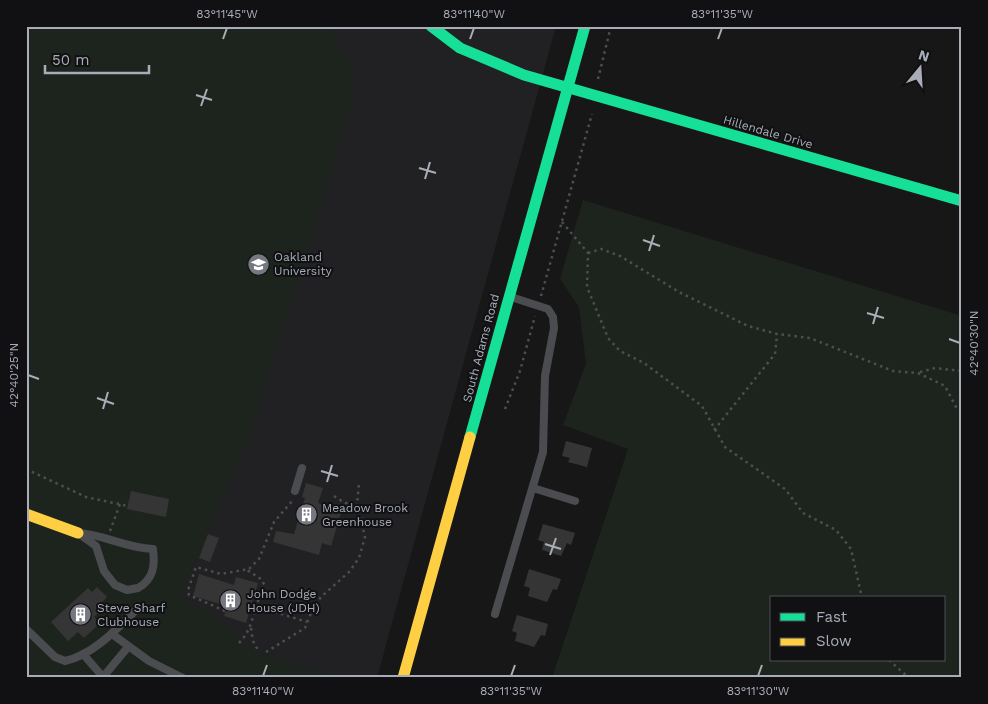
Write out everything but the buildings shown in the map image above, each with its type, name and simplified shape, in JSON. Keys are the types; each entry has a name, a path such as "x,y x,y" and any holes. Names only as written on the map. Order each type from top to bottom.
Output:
{"main road":[{"name":"Hillendale Drive","path":"432,26 445,38 476,56 507,69 567,88 962,201"},
{"name":"South Adams Road","path":"403,678 585,26"},
{"path":"26,514 78,533"}],"lane":[{"path":"496,614 543,452 545,376 554,321 551,312 545,307 509,297"},
{"path":"296,491 302,468"},
{"path":"533,488 576,501"},
{"path":"78,533 88,534 129,547 152,549 154,560 152,574 138,588 121,588 115,585 104,571 96,546 78,533"},
{"path":"26,630 60,660 69,660 83,654 112,634 136,610"},
{"path":"112,634 128,648 148,661 183,678"},
{"path":"83,654 103,677 128,648"}],"path":[{"path":"596,85 611,26"},
{"path":"541,296 594,108"},
{"path":"562,222 588,253 587,287 608,338 620,351 644,363 702,406 725,447 785,489 804,512 836,530 851,549 862,596"},
{"path":"588,253 601,250 620,256 679,292 748,326 777,334 810,338 894,370 918,373 945,386 957,409 962,410"},
{"path":"505,409 520,371 536,315"},
{"path":"714,430 775,354 777,334"},
{"path":"918,373 935,368 962,371"},
{"path":"26,469 86,497 128,506"},
{"path":"266,652 305,628 321,597 350,572 360,558 364,537 357,504 359,484"},
{"path":"225,611 189,595 188,590 196,567 222,574 247,570 259,559 270,529 274,522 290,506 296,491"},
{"path":"334,496 345,502 357,504"},
{"path":"108,537 120,504"},
{"path":"247,570 265,584 256,606 251,628 253,641 259,652"},
{"path":"256,606 307,622"},
{"path":"239,643 251,628"},
{"path":"891,662 910,678"}],"shaded area":[{"name":"Oakland University","path":"26,26 556,26 377,678 26,678"},
{"path":"29,26 325,26 349,60 355,95 250,435 180,595 232,631 239,639 250,646 281,660 341,678 26,678 26,35"},
{"path":"583,200 962,316 962,678 552,678 628,449 563,425 586,364 579,307 560,279"}],"traffic: fast":[{"path":"431,26 460,48 524,75 962,201"},
{"path":"470,437 585,26"}],"traffic: slow":[{"path":"403,678 470,437"},
{"path":"26,514 78,533"}],"place":[{"name":"Oakland University","path":"258,264"},
{"name":"Meadow Brook Greenhouse","path":"306,515"},
{"name":"John Dodge House (JDH)","path":"231,601"},
{"name":"Steve Sharf Clubhouse","path":"81,615"}]}
